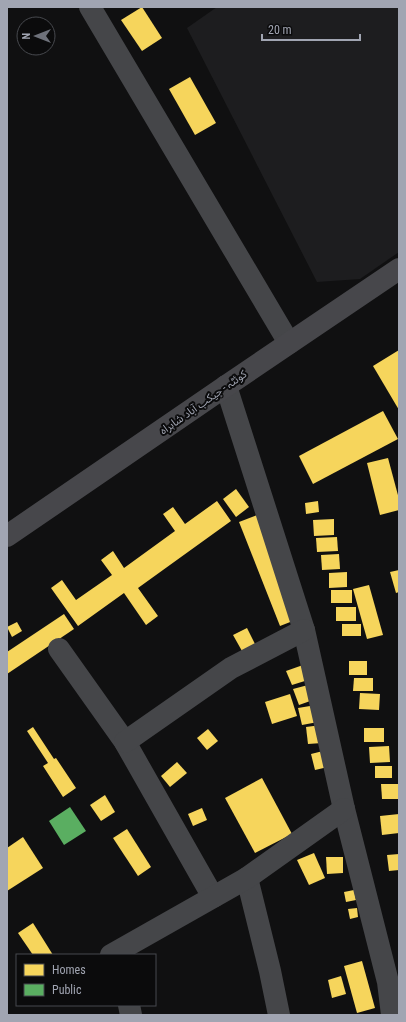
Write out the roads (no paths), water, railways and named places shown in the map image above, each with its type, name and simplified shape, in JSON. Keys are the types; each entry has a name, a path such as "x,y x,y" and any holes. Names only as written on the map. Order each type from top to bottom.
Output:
{"highway":[{"name":"کوئٹہ - جیکب آباد شاہراہ","path":"7,536 399,269"}],"street":[{"path":"90,7 289,343"},
{"path":"226,386 304,630 344,809 393,979 392,1015"},
{"path":"125,742 231,668 304,630"},
{"path":"59,649 125,742 213,897"},
{"path":"117,954 247,878 344,809"},
{"path":"247,878 279,1015"}]}
